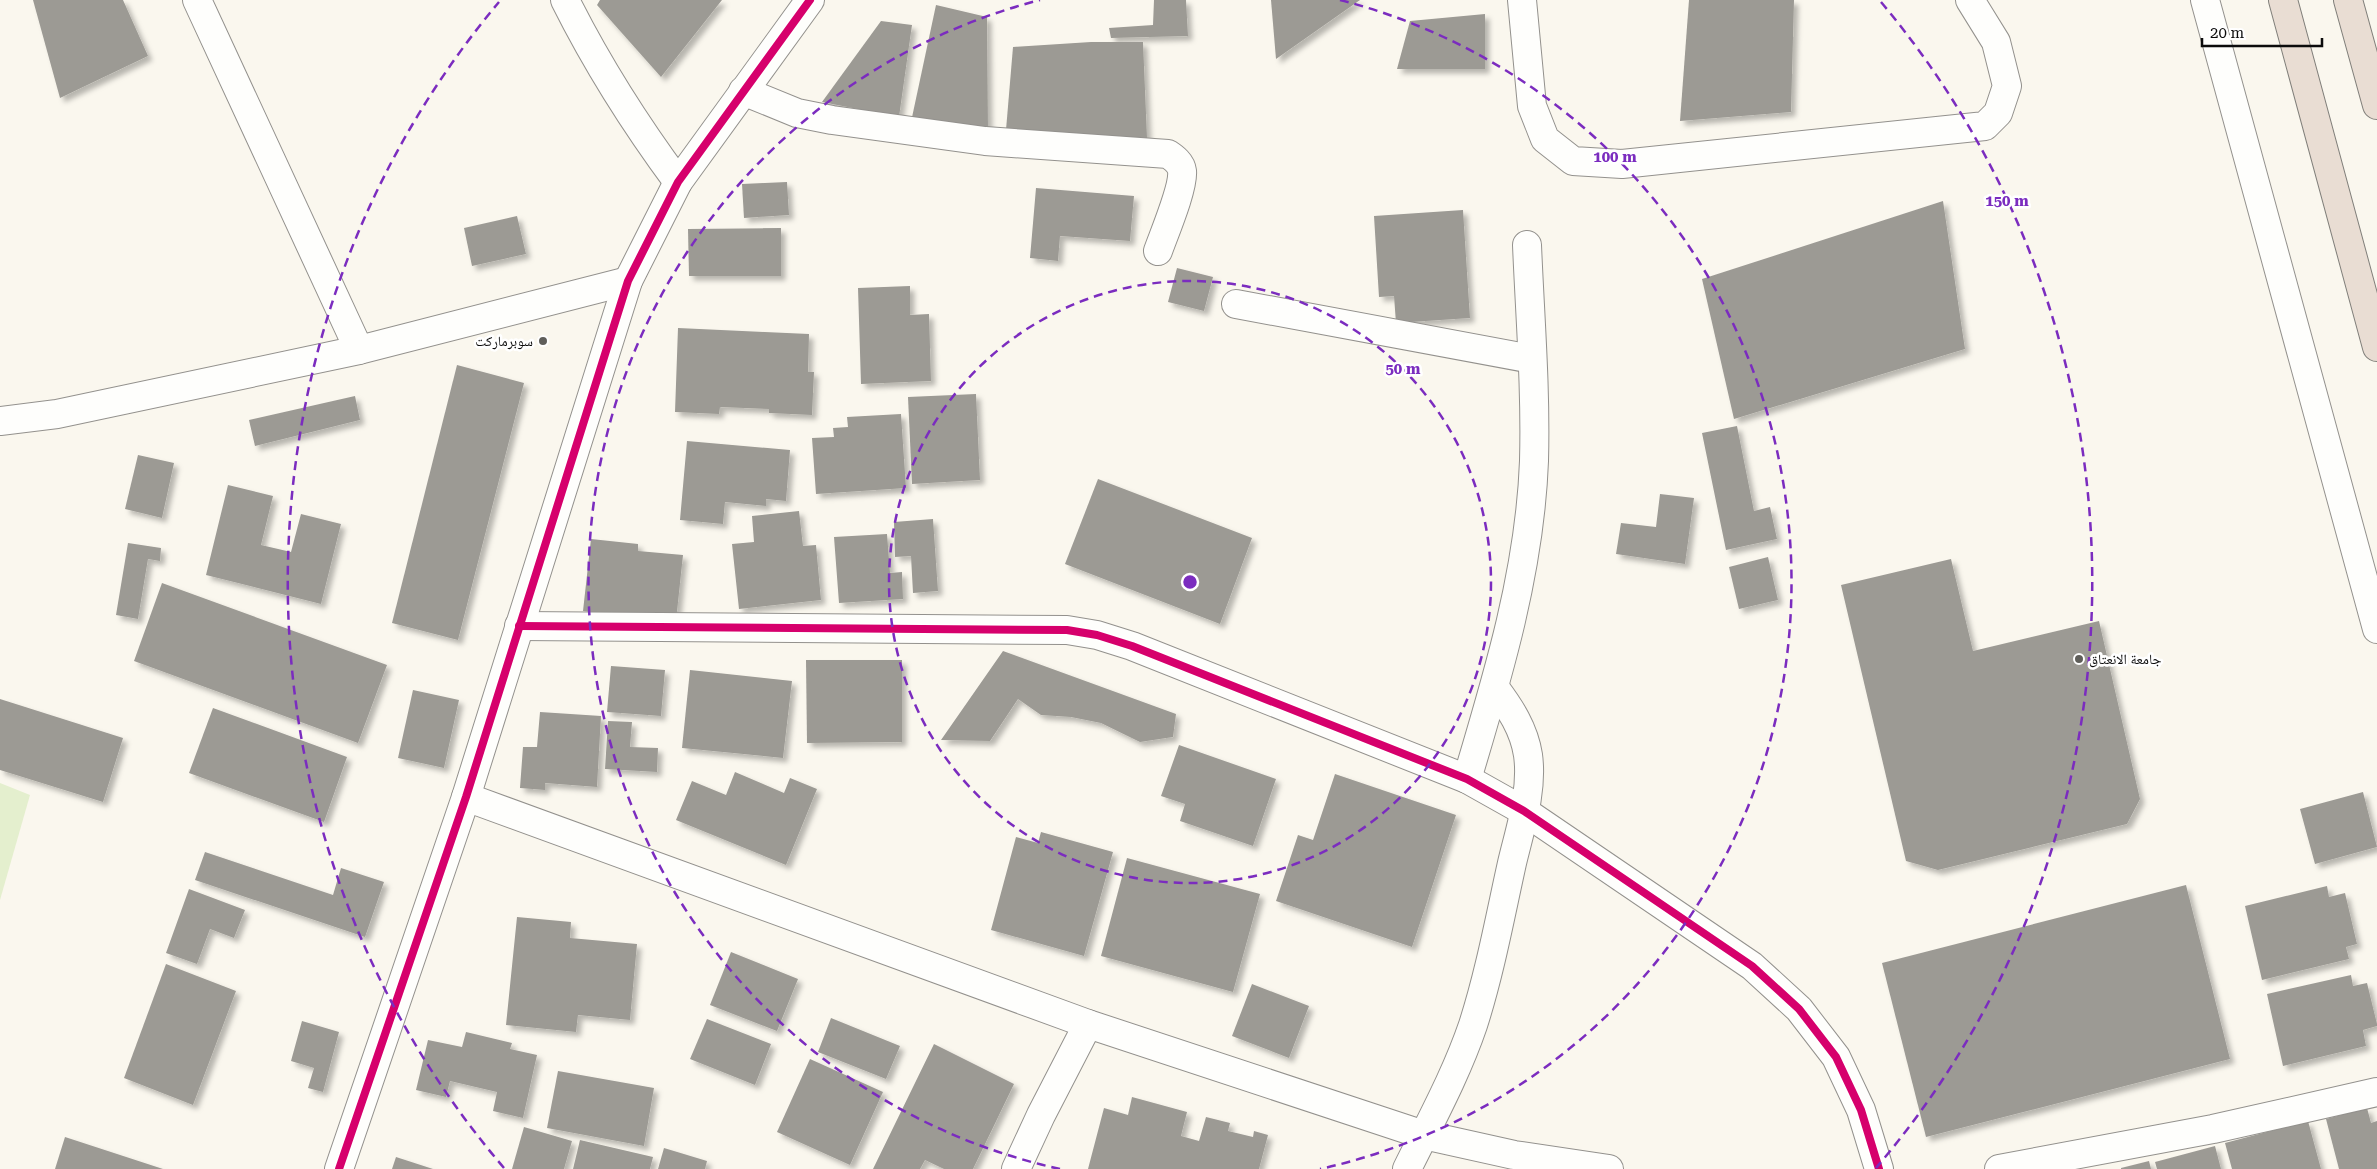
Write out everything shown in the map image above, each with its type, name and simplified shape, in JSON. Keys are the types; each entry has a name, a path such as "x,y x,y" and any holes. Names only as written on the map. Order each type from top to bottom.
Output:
{"highway":[{"path":"2283,0 2377,347"},
{"path":"2348,0 2377,106"}],"street":[{"path":"197,0 359,350"},
{"path":"565,0 585,39 624,105 678,182"},
{"path":"339,1169 466,797 628,281 678,182 810,0"},
{"path":"1522,0 1532,106 1545,139 1573,161 1622,164 1986,126 1998,113 2008,86 1996,42 1970,0"},
{"path":"2205,0 2377,629"},
{"path":"743,90 797,113 832,120 985,142 1168,154 1177,160 1182,171 1181,185 1158,251"},
{"path":"1467,779 1495,688 1524,557 1534,462 1527,245"},
{"path":"0,420 57,414 359,350 628,281"},
{"path":"1236,304 1532,359"},
{"path":"519,626 1067,630 1097,635 1132,646 1467,779 1524,811 1752,966 1799,1009 1836,1057 1861,1110 1879,1169"},
{"path":"1407,1169 1454,1075 1473,1025 1489,968 1524,811 1528,784 1528,755 1521,731 1514,716 1495,688"},
{"path":"466,797 1088,1024 1424,1135 1514,1155 1609,1169"},
{"path":"1016,1169 1041,1115 1088,1024"},
{"path":"1999,1169 2213,1129 2377,1092"}],"green space":[{"path":"0,783 30,795 0,900"}],"building":[{"path":"33,0 123,0 148,56 60,98"},
{"path":"600,0 722,0 661,77 597,5"},
{"path":"1154,0 1186,0 1188,36 1111,38 1109,28 1153,25"},
{"path":"1271,0 1360,0 1276,59"},
{"path":"1689,0 1794,0 1791,112 1680,121"},
{"path":"936,5 987,17 988,131 911,122"},
{"path":"1485,14 1485,69 1397,69 1410,21"},
{"path":"881,21 912,25 899,117 822,102"},
{"path":"1091,42 1143,42 1147,138 1006,130 1013,47"},
{"path":"787,182 789,215 744,218 742,184"},
{"path":"1036,188 1134,196 1130,241 1060,236 1058,261 1030,258"},
{"path":"1943,201 1965,349 1734,419 1702,279"},
{"path":"1463,210 1470,318 1396,323 1394,296 1379,297 1374,216"},
{"path":"517,216 526,254 472,266 464,228"},
{"path":"781,228 781,276 689,276 688,229"},
{"path":"1177,268 1213,277 1204,311 1168,302"},
{"path":"910,286 910,315 929,314 931,381 861,384 858,288"},
{"path":"678,328 809,334 808,372 814,372 812,415 769,413 769,409 720,407 719,414 675,412"},
{"path":"457,365 524,383 458,640 392,623"},
{"path":"976,394 980,480 912,484 908,397"},
{"path":"355,396 360,420 255,446 249,420"},
{"path":"901,414 906,488 816,494 812,438 834,437 833,428 848,427 847,417"},
{"path":"1737,426 1754,511 1770,507 1777,539 1726,550 1702,433"},
{"path":"687,441 790,450 786,501 766,499 766,506 725,502 723,524 680,520"},
{"path":"138,455 174,463 162,518 125,509"},
{"path":"1098,479 1252,538 1220,624 1065,564"},
{"path":"228,485 273,496 261,545 291,552 301,514 341,524 321,604 206,575"},
{"path":"1660,494 1694,498 1685,564 1616,554 1621,523 1656,527"},
{"path":"799,511 803,546 816,545 821,600 739,609 732,544 754,542 752,516"},
{"path":"933,519 938,591 913,593 911,556 895,557 894,522"},
{"path":"887,534 890,573 902,572 903,599 839,603 834,537"},
{"path":"591,539 638,544 638,551 683,555 676,621 583,611"},
{"path":"128,543 161,548 160,561 148,559 138,619 116,615"},
{"path":"1768,557 1778,600 1739,609 1729,567"},
{"path":"1951,559 1973,651 2099,621 2140,799 2127,824 1938,870 1906,861 1841,585"},
{"path":"162,583 387,665 358,743 134,661"},
{"path":"1003,651 1176,714 1173,737 1140,742 1101,723 1071,717 1041,715 1018,699 990,741 941,740"},
{"path":"806,660 902,660 902,742 807,743"},
{"path":"611,666 665,670 661,716 607,712"},
{"path":"690,670 792,681 783,758 682,748"},
{"path":"413,690 459,700 444,768 398,758"},
{"path":"0,699 123,738 103,802 0,770"},
{"path":"213,708 347,757 324,822 189,773"},
{"path":"540,712 601,716 597,787 545,783 545,790 520,788 523,747 537,747"},
{"path":"608,721 632,722 630,747 658,748 657,772 605,769"},
{"path":"1179,745 1276,779 1253,846 1180,821 1185,804 1161,796"},
{"path":"735,772 784,793 790,778 817,789 786,865 676,820 692,781 726,795"},
{"path":"1335,774 1456,815 1412,947 1276,901 1298,835 1313,840"},
{"path":"2363,792 2377,847 2315,864 2300,809"},
{"path":"1041,832 1113,852 1084,956 991,930 1016,837 1038,843"},
{"path":"205,852 333,895 341,868 384,882 365,937 195,880"},
{"path":"1127,858 1260,894 1233,992 1101,956"},
{"path":"2186,885 2230,1059 1926,1137 1882,963"},
{"path":"2327,886 2329,897 2345,893 2357,944 2346,947 2349,959 2262,980 2245,906"},
{"path":"189,889 245,910 234,938 210,929 197,964 166,953"},
{"path":"517,917 571,922 570,938 637,944 630,1020 578,1015 576,1032 506,1025"},
{"path":"731,952 798,979 777,1031 710,1005"},
{"path":"166,964 236,991 193,1105 124,1078"},
{"path":"2351,975 2353,986 2367,983 2377,1024 2377,1026 2363,1030 2366,1046 2283,1066 2267,994"},
{"path":"1252,984 1309,1006 1289,1058 1232,1036"},
{"path":"831,1018 900,1046 886,1079 818,1052"},
{"path":"707,1019 771,1044 755,1085 690,1059"},
{"path":"302,1021 339,1032 323,1092 308,1088 314,1068 291,1061"},
{"path":"466,1032 512,1043 510,1049 537,1055 523,1118 493,1111 497,1092 450,1081 446,1097 416,1090 428,1040 462,1047"},
{"path":"934,1044 1014,1084 973,1169 944,1169 925,1160 920,1169 873,1169"},
{"path":"810,1059 883,1092 850,1165 777,1132"},
{"path":"558,1071 654,1088 644,1146 547,1128"},
{"path":"1132,1097 1187,1112 1181,1136 1199,1141 1206,1117 1230,1123 1228,1131 1253,1137 1254,1131 1268,1135 1259,1169 1088,1169 1104,1108 1128,1115"},
{"path":"2367,1108 2371,1123 2377,1121 2377,1169 2339,1169 2326,1119"},
{"path":"2308,1121 2321,1169 2232,1169 2225,1143"},
{"path":"524,1127 572,1141 564,1169 512,1169"},
{"path":"65,1137 163,1169 55,1169"},
{"path":"580,1140 653,1157 650,1169 573,1169"},
{"path":"2215,1146 2221,1169 2157,1169 2155,1162"},
{"path":"664,1148 707,1161 705,1169 658,1169"},
{"path":"396,1157 433,1169 392,1169"},
{"path":"2149,1161 2151,1169 2121,1169 2121,1168"}],"cycle path":[{"path":"339,1169 466,797 628,281 678,182 810,0"},
{"path":"519,626 1067,630 1097,635 1132,646 1467,779 1524,811 1752,966 1799,1009 1836,1057 1861,1110 1879,1169"}],"place":[{"name":"سوبرماركت","path":"543,341"},
{"name":"جامعة الانعتاق","path":"2079,659"}]}
